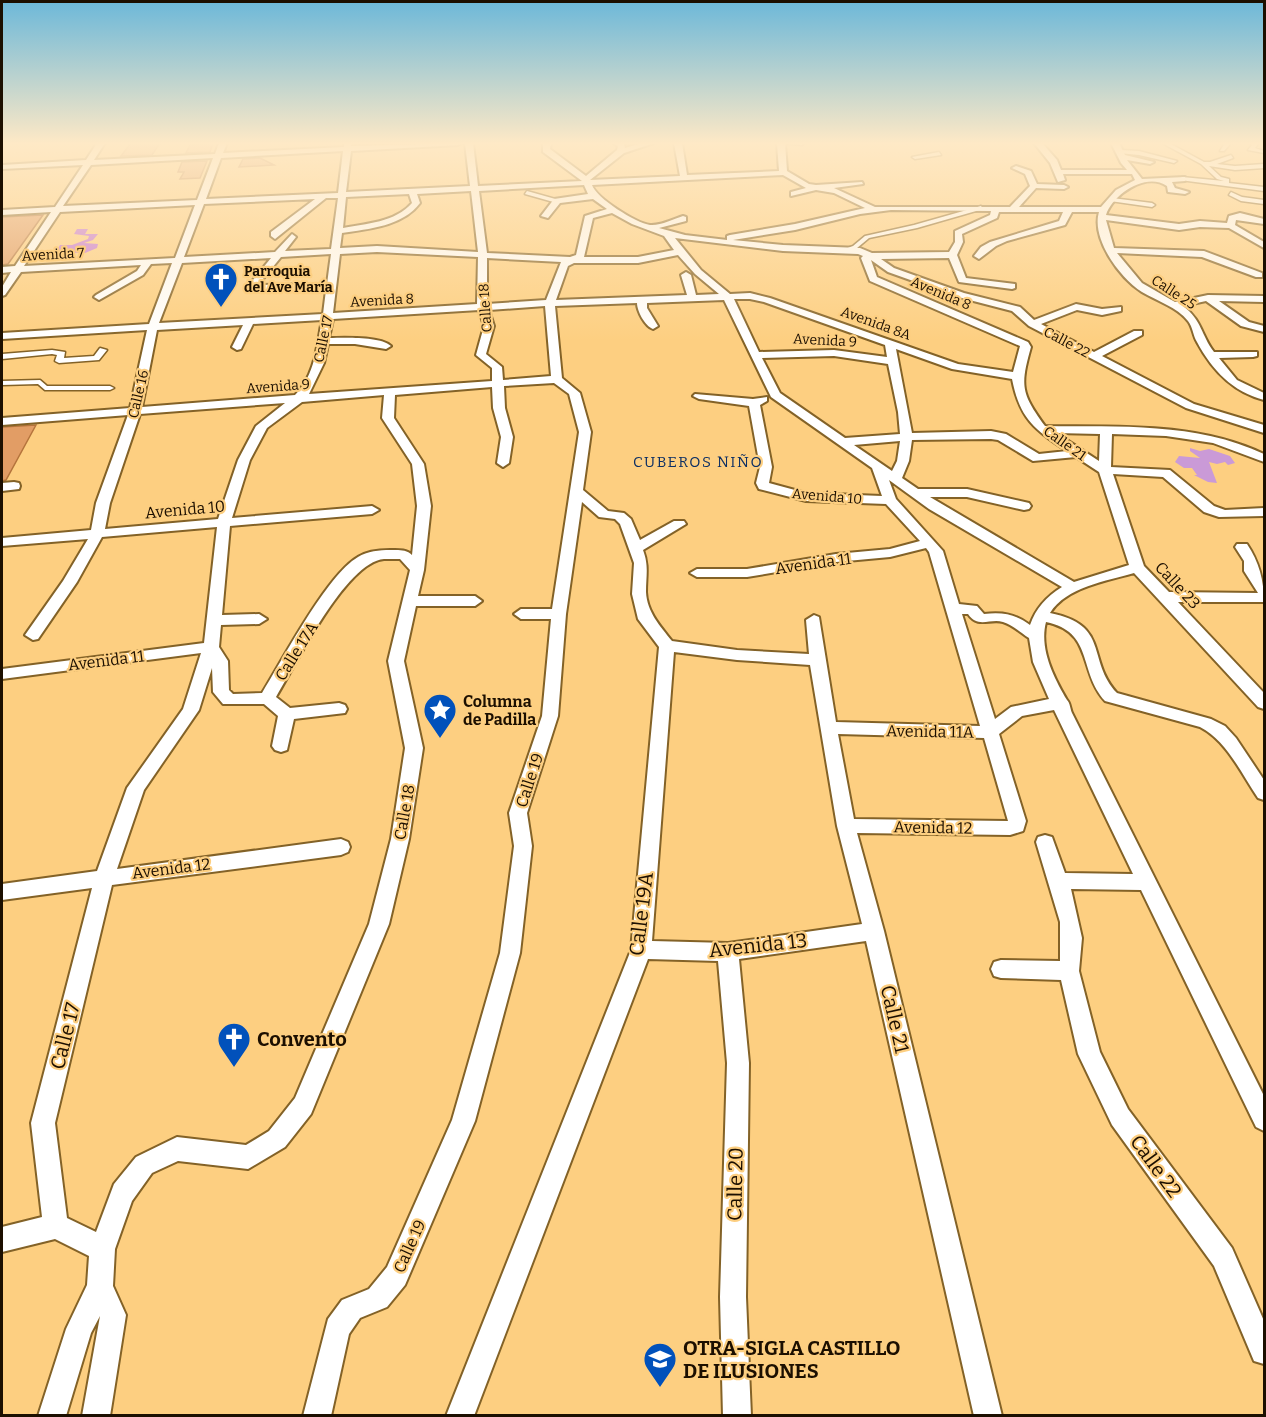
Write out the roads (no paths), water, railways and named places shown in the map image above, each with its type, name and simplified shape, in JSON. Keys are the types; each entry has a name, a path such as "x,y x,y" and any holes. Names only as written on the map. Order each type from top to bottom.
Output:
{"street":[{"path":"2,212 56,209"},
{"path":"2,293 58,209"},
{"name":"Calle 16","path":"33,635 75,574 97,535 103,503 135,412 153,326 199,209"},
{"path":"307,209 274,234 275,236 292,237 250,287 254,289 332,287"},
{"name":"Calle 17","path":"56,1226 43,1123 105,876 136,788 191,710 211,647 224,523 244,460 255,434 262,426 308,389 319,363 328,317 340,209"},
{"path":"337,231 369,226 412,209"},
{"name":"Calle 18","path":"478,209 483,254 482,307 488,313 489,335 481,346 481,355 497,367 499,408 507,437 503,463"},
{"path":"545,216 550,209"},
{"path":"730,238 872,209"},
{"path":"845,250 855,247 867,237 915,227 974,209"},
{"path":"979,256 987,247 1006,239 1062,223 1068,214 1066,209"},
{"path":"1074,209 1179,227 1200,224 1231,226 1264,245"},
{"path":"1103,213 1106,209"},
{"path":"1252,217 1256,209"},
{"path":"557,379 550,303 564,264 580,256 589,216 613,210 635,222 685,238 762,244 783,248 860,251 871,256 952,255"},
{"path":"952,255 959,242 958,233 994,216 995,212"},
{"name":"Calle 25","path":"1103,213 1109,250 1137,284 1174,305 1195,322 1201,340 1223,375 1243,389 1264,398"},
{"path":"1231,226 1235,217 1252,217 1264,221"},
{"path":"653,227 683,219"},
{"path":"667,234 698,272 727,296 775,395 841,442 896,477 934,506 1072,587"},
{"name":"Avenida 7","path":"2,270 336,250 377,249 572,260 638,260 680,252"},
{"path":"1109,250 1204,254 1227,250"},
{"path":"1204,254 1228,266 1263,276"},
{"path":"952,255 958,265 962,280 1012,285"},
{"name":"Calle 22","path":"871,256 891,270 961,295 1016,309 1032,324 1190,406 1264,429"},
{"name":"Avenida 8","path":"871,256 866,258 873,279 1024,344 1026,347 1017,376"},
{"path":"99,297 140,273 149,261"},
{"path":"686,275 688,289 692,296"},
{"name":"Avenida 8","path":"2,336 550,303 727,296"},
{"name":"Avenida 8A","path":"727,296 750,296 767,300 956,367 1017,376"},
{"path":"1174,305 1208,298 1264,299"},
{"path":"1208,298 1245,324 1264,329"},
{"path":"642,299 642,308 653,326"},
{"path":"1032,324 1076,307 1102,312 1117,309"},
{"path":"237,346 244,336 249,321"},
{"path":"1094,356 1138,333"},
{"path":"323,341 355,341 386,346"},
{"path":"890,345 907,421 904,463 896,477"},
{"path":"2,356 52,352 62,354 59,361 96,358 103,350"},
{"name":"Avenida 9","path":"757,355 834,353 892,361"},
{"path":"1212,355 1253,354"},
{"name":"Calle 21","path":"1017,376 1023,404 1042,429 1105,470"},
{"path":"2,377 40,382 45,388 110,388"},
{"name":"Avenida 9","path":"2,421 557,379"},
{"name":"Calle 19","path":"317,1416 337,1328 351,1309 378,1298 396,1276 463,1121 510,953 523,846 518,813 550,716 559,614 585,432 574,393 557,379"},
{"name":"Calle 18","path":"102,1249 123,1193 144,1165 177,1149 248,1157 277,1139 303,1106 379,924 400,839 414,748 396,661 417,570 424,506 418,464 388,418 390,392"},
{"path":"699,396 754,403 775,395"},
{"name":"Avenida 10","path":"754,403 766,466 762,483 764,486 806,497 890,500"},
{"path":"1042,429 1147,432 1203,438 1234,445 1264,458"},
{"name":"Calle 23","path":"1106,431 1105,470 1137,567 1264,703"},
{"path":"841,442 905,437 998,436 1036,458 1077,453"},
{"path":"877,466 890,500 936,551 990,732"},
{"path":"1105,470 1166,473 1209,509 1224,514 1264,512"},
{"path":"577,492 604,514 619,516 626,522 641,563 639,594 646,619 667,646 817,660"},
{"path":"917,493 967,493 1024,506"},
{"name":"Avenida 10","path":"2,542 372,510"},
{"path":"636,548 679,524"},
{"name":"Avenida 11","path":"698,573 747,573 836,558 890,553 928,543"},
{"path":"1242,547 1251,561 1251,571 1264,591"},
{"name":"Calle 17A","path":"287,714 267,699 311,626 344,578 362,560 383,553 404,555 417,570"},
{"path":"1137,567 1072,587 1047,605 1040,616 1035,635 1041,661 1146,882 1264,1119"},
{"path":"1164,597 1264,598"},
{"path":"410,601 475,601"},
{"path":"953,609 972,609 981,619 1005,618 1035,635"},
{"path":"521,614 559,614"},
{"path":"1040,616 1074,624 1084,633 1103,690 1111,697 1205,723 1219,730 1264,793"},
{"path":"214,620 259,619"},
{"name":"Calle 21","path":"814,620 817,660 846,826 874,931 988,1416"},
{"name":"Calle 19A","path":"460,1416 641,950 667,646"},
{"name":"Calle 17","path":"211,647 220,661 221,692 229,700 267,699"},
{"name":"Avenida 11","path":"2,674 211,647"},
{"name":"Avenida 11A","path":"828,728 990,732 1017,711 1061,702"},
{"path":"281,746 287,714 339,709"},
{"name":"Avenida 12","path":"846,826 1010,828 1016,826 1017,821 990,732"},
{"path":"1001,969 1069,971 1073,956 1072,930 1045,842"},
{"name":"Avenida 12","path":"2,891 341,847"},
{"path":"1057,880 1146,882"},
{"name":"Avenida 13","path":"641,950 728,952 874,931"},
{"name":"Calle 20","path":"728,952 738,1063 733,1297 737,1416"},
{"name":"Calle 22","path":"1069,971 1089,1054 1120,1117 1223,1257 1264,1351"},
{"path":"2,1239 56,1226 102,1249 100,1287 79,1329 52,1416"},
{"path":"96,1416 113,1315 100,1287"}],"place":[{"name":"Parroquia del Ave María","path":"221,308"},
{"name":"Columna de Padilla","path":"440,739"},
{"name":"Convento","path":"234,1068"},
{"name":"OTRA-SIGLA CASTILLO DE ILUSIONES","path":"660,1388"}],"district":[{"name":"CUBEROS NIÑO","path":"698,462"}]}
